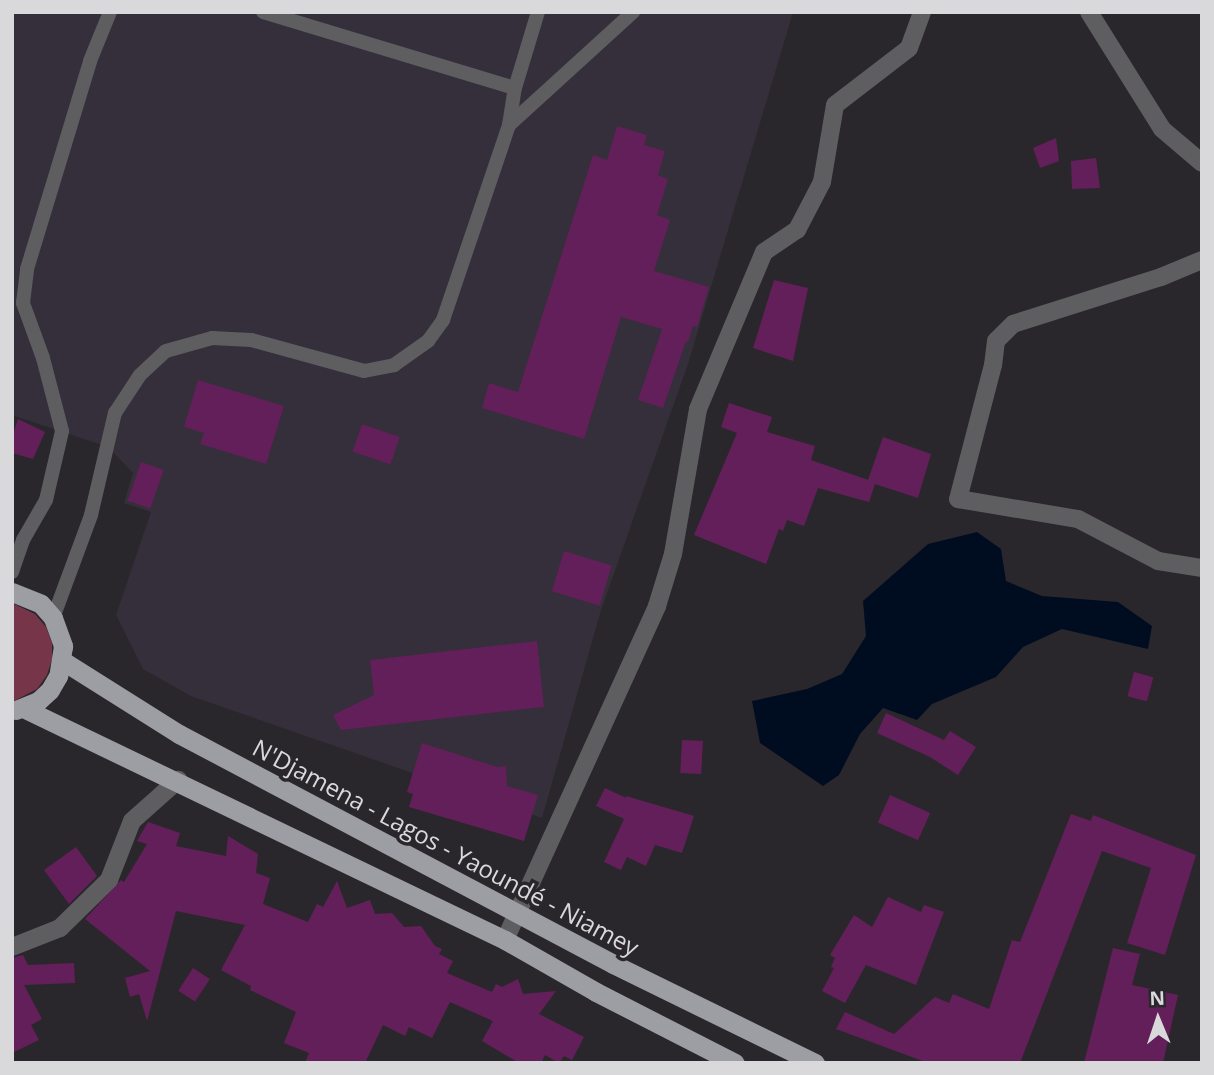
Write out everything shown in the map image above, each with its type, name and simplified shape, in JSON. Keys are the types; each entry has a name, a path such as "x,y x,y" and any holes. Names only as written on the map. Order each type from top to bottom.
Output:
{"highway":[{"path":"12,592 41,604 53,618 60,631 63,661 50,690 18,710"},
{"name":"N'Djamena - Lagos - Yaoundé - Niamey","path":"63,661 179,734 613,964 815,1063"},
{"path":"18,710 178,780 505,940 596,992 735,1063"}],"street":[{"path":"505,940 657,606 673,554 698,410 764,252 797,230 822,182 835,105 909,48 922,12"},
{"path":"1089,12 1162,129 1202,163"},
{"path":"1202,260 1137,285 1013,324 996,341 993,365 958,499 1078,519 1158,561 1202,568"},
{"path":"12,947 60,928 109,880 132,821 178,780"}],"lane":[{"path":"12,572 23,540 46,500 62,431 43,358 23,303 27,269 90,61 110,12"},
{"path":"263,12 515,88"},
{"path":"53,618 91,515 115,413 140,374 166,351 212,338 251,340 364,371 394,365 428,341 443,320 509,125 515,88 538,12"},
{"path":"509,125 633,12"}],"shaded area":[{"path":"12,12 793,12 688,364 601,610 542,818 191,696 143,669 116,615 151,512 124,503 133,473 108,447 12,415"},
{"path":"12,603 35,614 46,627 52,643 52,659 47,675 37,689 12,702"}],"water":[{"path":"977,532 1001,549 1006,581 1042,596 1118,602 1152,626 1148,649 1062,629 1023,647 996,677 932,704 917,720 883,708 860,734 839,775 823,786 760,743 752,701 807,689 842,674 866,636 863,601 928,544"}],"building":[{"path":"617,126 647,135 644,145 665,151 658,175 668,179 657,215 670,220 654,271 709,287 697,327 693,326 688,342 686,341 663,408 638,400 662,329 621,317 584,439 482,408 489,383 518,392 593,155 607,160"},
{"path":"1056,138 1059,161 1040,168 1033,148"},
{"path":"1096,158 1100,188 1072,189 1071,161"},
{"path":"774,280 808,288 793,361 753,348"},
{"path":"198,380 284,406 266,464 200,444 204,433 184,427"},
{"path":"729,403 772,417 767,432 815,446 811,460 868,480 883,437 931,454 918,498 875,484 869,502 818,488 804,526 787,520 783,531 779,529 766,564 694,535 737,433 721,427"},
{"path":"18,419 45,432 33,459 12,453 12,437"},
{"path":"362,424 400,437 390,464 353,451"},
{"path":"141,462 164,470 150,509 128,501"},
{"path":"564,551 612,566 600,606 552,591"},
{"path":"537,641 544,707 341,730 333,715 374,695 370,660"},
{"path":"1134,672 1153,677 1147,701 1128,696"},
{"path":"886,713 944,740 950,731 976,747 958,775 930,757 877,733"},
{"path":"682,740 703,741 701,774 680,773"},
{"path":"422,743 497,767 506,766 507,786 538,795 524,841 409,807 413,794 407,792"},
{"path":"605,788 626,798 694,816 682,853 655,845 646,866 627,857 621,870 604,862 624,819 596,806"},
{"path":"890,795 930,813 918,840 878,822"},
{"path":"1071,814 1091,821 1093,815 1196,855 1165,955 1127,943 1151,868 1102,851 1020,1063 928,1063 836,1029 845,1012 894,1034 935,997 949,1003 953,994 989,1009 1012,940 1020,942"},
{"path":"148,822 180,833 176,846 226,856 228,836 258,854 256,873 270,878 263,904 308,922 317,904 323,907 337,881 347,908 370,900 375,914 392,913 404,927 421,926 435,946 442,949 439,954 453,961 447,973 492,992 496,984 502,987 518,979 523,994 556,991 539,1014 584,1037 572,1060 564,1056 559,1063 545,1055 541,1063 519,1063 482,1041 493,1021 450,1002 432,1038 409,1027 405,1036 383,1025 365,1063 305,1063 309,1053 284,1043 296,1012 250,990 251,986 221,970 245,925 176,911 147,1021 139,994 130,997 125,978 150,971 85,919 121,880 124,882 147,844 137,841"},
{"path":"76,847 97,876 69,904 44,870"},
{"path":"888,897 921,912 924,905 944,912 916,985 866,965 845,1003 822,991 834,968 831,967 835,958 830,955 854,915 872,927"},
{"path":"1113,948 1140,954 1132,985 1178,995 1163,1063 1084,1063"},
{"path":"23,955 28,965 74,963 75,983 24,985 42,1019 31,1025 39,1040 12,1053 12,958"},
{"path":"193,968 210,979 195,1002 178,991"}]}
